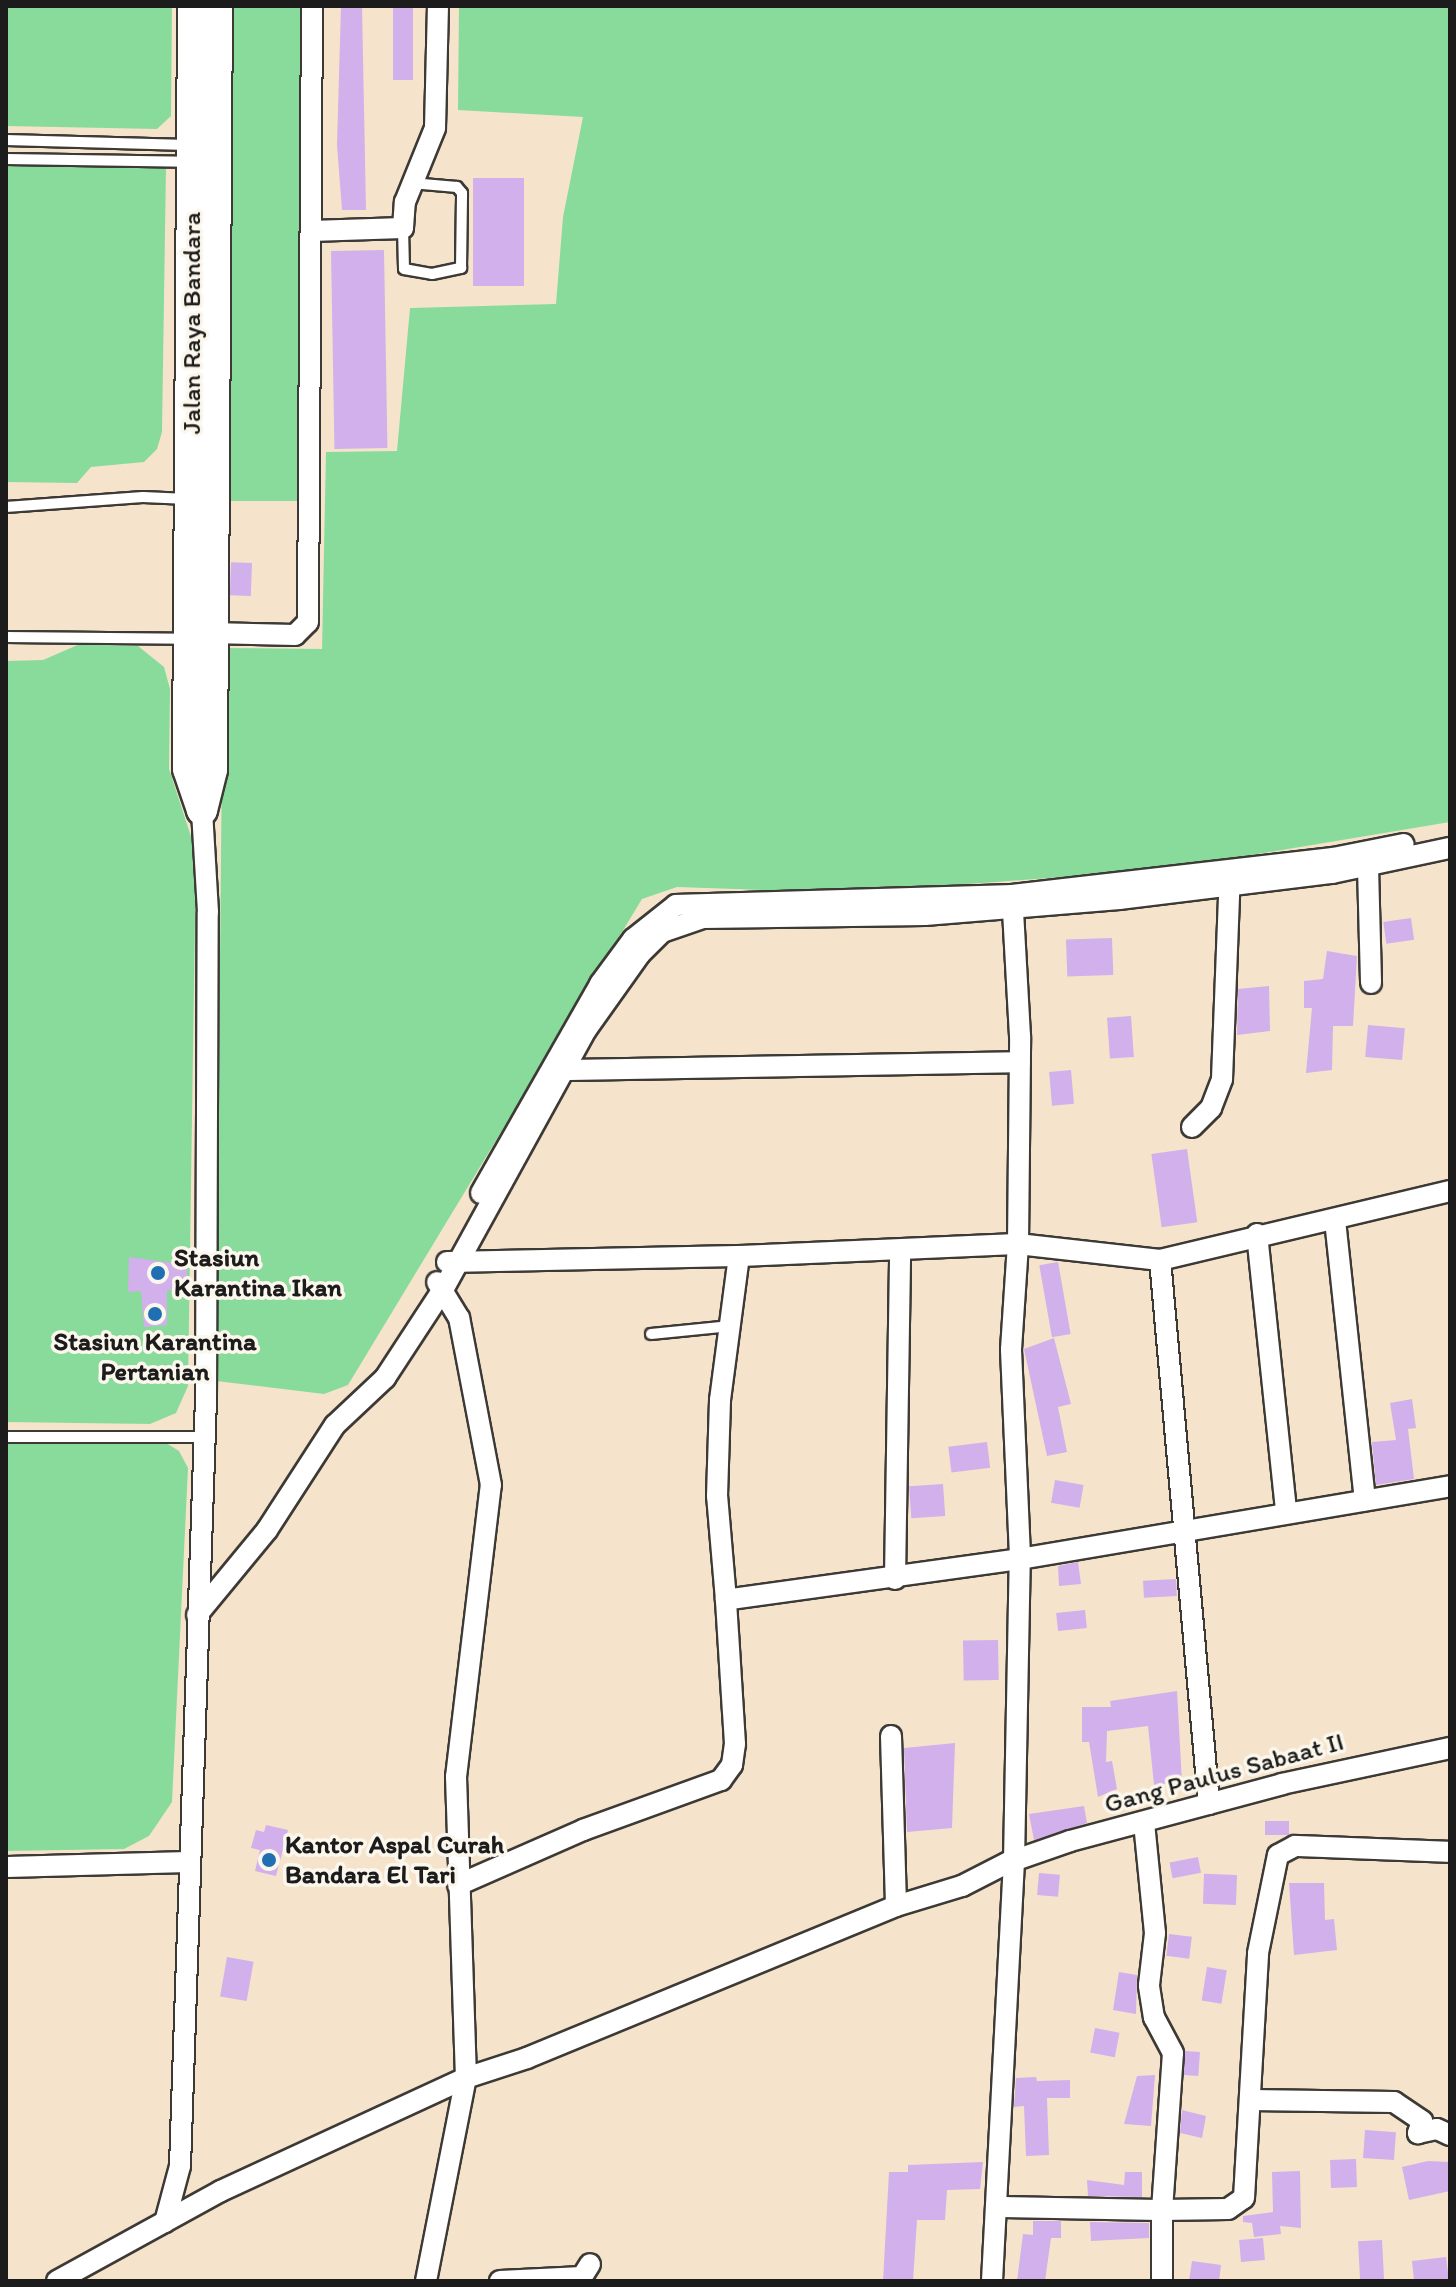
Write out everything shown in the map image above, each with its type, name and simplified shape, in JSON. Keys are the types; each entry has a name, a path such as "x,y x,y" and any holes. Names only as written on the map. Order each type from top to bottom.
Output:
{"main road":[{"name":"Jalan Raya Bandara","path":"193,6 191,500 202,637"},
{"name":"Jalan Raya Bandara","path":"202,637 217,6"},
{"path":"202,637 212,770 202,810"}],"street":[{"path":"202,637 295,635 308,622 312,6"},
{"path":"311,231 403,228 411,183 435,128 438,6"},
{"path":"165,2222 180,2166 188,1993 187,1862 204,1437 208,912 202,810"},
{"path":"1230,878 1450,836"},
{"path":"197,1615 267,1530 303,1469 363,1396 385,1378 586,1030 640,954 662,932 685,921 1012,902 1230,878 1368,867 1450,848"},
{"path":"1368,867 1371,983"},
{"path":"1192,1127 1211,1108 1222,1079 1230,878"},
{"path":"992,2281 999,2207 1014,1861 1020,1559 1011,1350 1018,1244 1020,1062 1012,902"},
{"path":"426,2281 466,2078 458,1885 457,1762 491,1485 471,1362 445,1273 574,1024 633,939 665,909 687,903 1012,902"},
{"path":"565,1070 1020,1062"},
{"path":"445,1273 739,1256 900,1253 1018,1244 1160,1260 1257,1234 1335,1220 1450,1191"},
{"path":"1335,1220 1365,1500"},
{"path":"1257,1234 1286,1512"},
{"path":"895,1579 900,1253"},
{"path":"458,1885 583,1830 721,1780 732,1765 735,1744 717,1496 720,1400 733,1326 739,1256"},
{"path":"1160,1260 1188,1530 1209,1804"},
{"path":"726,1600 895,1579 1450,1486"},
{"path":"891,1736 896,1906"},
{"name":"Gang Paulus Sabaat II","path":"57,2281 221,2191 466,2078 527,2058 896,1906 962,1886 1014,1861 1209,1804 1336,1769 1450,1748"},
{"path":"1144,1823 1155,1933 1149,1985 1154,2018 1173,2053 1162,2210 1162,2281"},
{"path":"999,2207 1162,2210 1239,2205 1246,2188 1260,1931 1278,1855 1295,1846 1450,1852"},
{"path":"6,1867 187,1862"},
{"path":"1250,2100 1394,2102 1422,2121 1418,2133 1437,2129 1450,2135"},
{"path":"500,2281 582,2277 590,2264"}],"lane":[{"path":"6,140 193,154"},
{"path":"6,159 193,154"},
{"path":"403,228 404,269 432,274 461,268 462,193 457,187 411,183"},
{"path":"6,507 143,497 191,500"},
{"path":"6,637 202,637"},
{"path":"651,1334 733,1326"},
{"path":"6,1437 204,1437"}],"green space":[{"path":"6,6 172,6 171,116 157,129 6,126"},
{"path":"229,6 305,6 305,501 229,501"},
{"path":"459,6 1450,6 1450,822 1167,869 849,893 677,887 642,899 348,1385 324,1394 216,1381 223,648 322,649 326,452 397,451 410,308 556,304 563,217 583,117 458,110"},
{"path":"6,161 166,166 162,432 157,449 144,462 91,467 77,483 6,482"},
{"path":"80,644 138,646 164,667 170,689 169,769 196,852 188,1386 176,1413 150,1424 6,1422 6,661 43,660"},
{"path":"6,1440 163,1441 179,1451 188,1468 172,1802 149,1836 124,1849 6,1851"}],"building":[{"path":"341,6 362,6 366,210 342,210 337,145"},
{"path":"393,6 413,6 413,80 393,80"},
{"path":"473,178 524,178 524,286 473,286"},
{"path":"384,250 387,448 334,449 331,251"},
{"path":"231,562 252,563 251,596 230,595"},
{"path":"1411,918 1414,940 1386,944 1383,922"},
{"path":"1112,938 1113,975 1067,977 1066,940"},
{"path":"1327,951 1357,956 1353,1026 1333,1026 1332,1070 1306,1073 1312,1008 1304,1008 1304,981 1323,979"},
{"path":"1269,986 1270,1031 1237,1035 1238,989"},
{"path":"1131,1016 1134,1057 1110,1059 1107,1018"},
{"path":"1368,1025 1405,1028 1402,1060 1365,1057"},
{"path":"1071,1070 1074,1104 1052,1106 1049,1072"},
{"path":"1187,1149 1197,1222 1162,1227 1151,1154"},
{"name":"Stasiun Karantina Ikan","path":"129,1257 187,1265 187,1281 175,1281 176,1291 167,1290 167,1325 144,1327 141,1291 128,1292"},
{"path":"1058,1262 1071,1334 1052,1337 1039,1265"},
{"path":"1054,1338 1071,1404 1058,1407 1067,1452 1047,1456 1024,1349"},
{"path":"1412,1399 1416,1428 1408,1429 1414,1479 1376,1485 1372,1442 1396,1440 1390,1403"},
{"path":"987,1442 990,1468 951,1473 948,1447"},
{"path":"1055,1480 1084,1485 1080,1508 1051,1503"},
{"path":"943,1484 945,1516 911,1518 909,1486"},
{"path":"1078,1562 1081,1584 1059,1586 1058,1566"},
{"path":"1176,1579 1177,1596 1144,1598 1143,1581"},
{"path":"1085,1610 1087,1628 1058,1631 1056,1613"},
{"path":"998,1640 999,1680 964,1681 963,1641"},
{"path":"1177,1691 1182,1782 1154,1785 1148,1726 1107,1731 1106,1762 1112,1761 1117,1789 1098,1797 1089,1742 1082,1742 1082,1707 1111,1707 1110,1701"},
{"path":"955,1743 952,1828 907,1832 904,1748"},
{"path":"1084,1806 1087,1823 1034,1840 1029,1814"},
{"path":"1265,1821 1289,1821 1289,1835 1265,1835"},
{"name":"Kantor Aspal Curah Bandara El Tari","path":"266,1825 288,1830 276,1876 255,1871 260,1850 251,1848 256,1830 264,1832"},
{"path":"1198,1857 1201,1873 1173,1878 1170,1863"},
{"path":"1039,1873 1060,1875 1058,1897 1037,1895"},
{"path":"1204,1874 1237,1875 1236,1905 1203,1904"},
{"path":"1289,1883 1324,1883 1325,1920 1334,1919 1337,1950 1294,1955"},
{"path":"1169,1934 1192,1937 1189,1959 1166,1956"},
{"path":"227,1957 254,1962 247,2001 220,1996"},
{"path":"1207,1967 1227,1970 1221,2004 1202,2001"},
{"path":"1119,1972 1137,1975 1136,2014 1113,2010"},
{"path":"1095,2028 1120,2033 1115,2057 1090,2053"},
{"path":"1185,2051 1200,2052 1198,2076 1183,2075"},
{"path":"1155,2075 1151,2126 1124,2124 1137,2076"},
{"path":"1036,2077 1037,2081 1070,2080 1070,2098 1047,2098 1049,2155 1026,2156 1024,2106 1014,2107 1016,2078"},
{"path":"1182,2110 1206,2116 1202,2138 1180,2133"},
{"path":"1365,2130 1396,2132 1394,2160 1363,2158"},
{"path":"1356,2159 1357,2187 1331,2188 1330,2160"},
{"path":"1428,2161 1450,2162 1450,2191 1409,2200 1402,2167"},
{"path":"983,2162 980,2189 947,2190 945,2220 917,2220 913,2281 883,2281 889,2172 908,2172 908,2165"},
{"path":"1300,2171 1301,2228 1280,2226 1281,2234 1254,2237 1252,2223 1243,2222 1243,2216 1273,2212 1272,2172"},
{"path":"1125,2172 1142,2172 1142,2197 1088,2196 1087,2180 1124,2185"},
{"path":"1033,2221 1061,2221 1061,2238 1051,2238 1045,2281 1017,2281 1023,2234 1033,2235"},
{"path":"1090,2222 1149,2223 1149,2238 1091,2241"},
{"path":"1263,2238 1265,2260 1241,2262 1239,2240"},
{"path":"1382,2240 1384,2281 1360,2281 1358,2241"},
{"path":"1446,2257 1449,2281 1414,2281 1412,2261"},
{"path":"1192,2261 1221,2265 1219,2281 1189,2281"}],"place":[{"name":"Stasiun Karantina Ikan","path":"158,1273"},
{"name":"Stasiun Karantina Pertanian","path":"155,1314"},
{"name":"Kantor Aspal Curah Bandara El Tari","path":"269,1860"}]}
